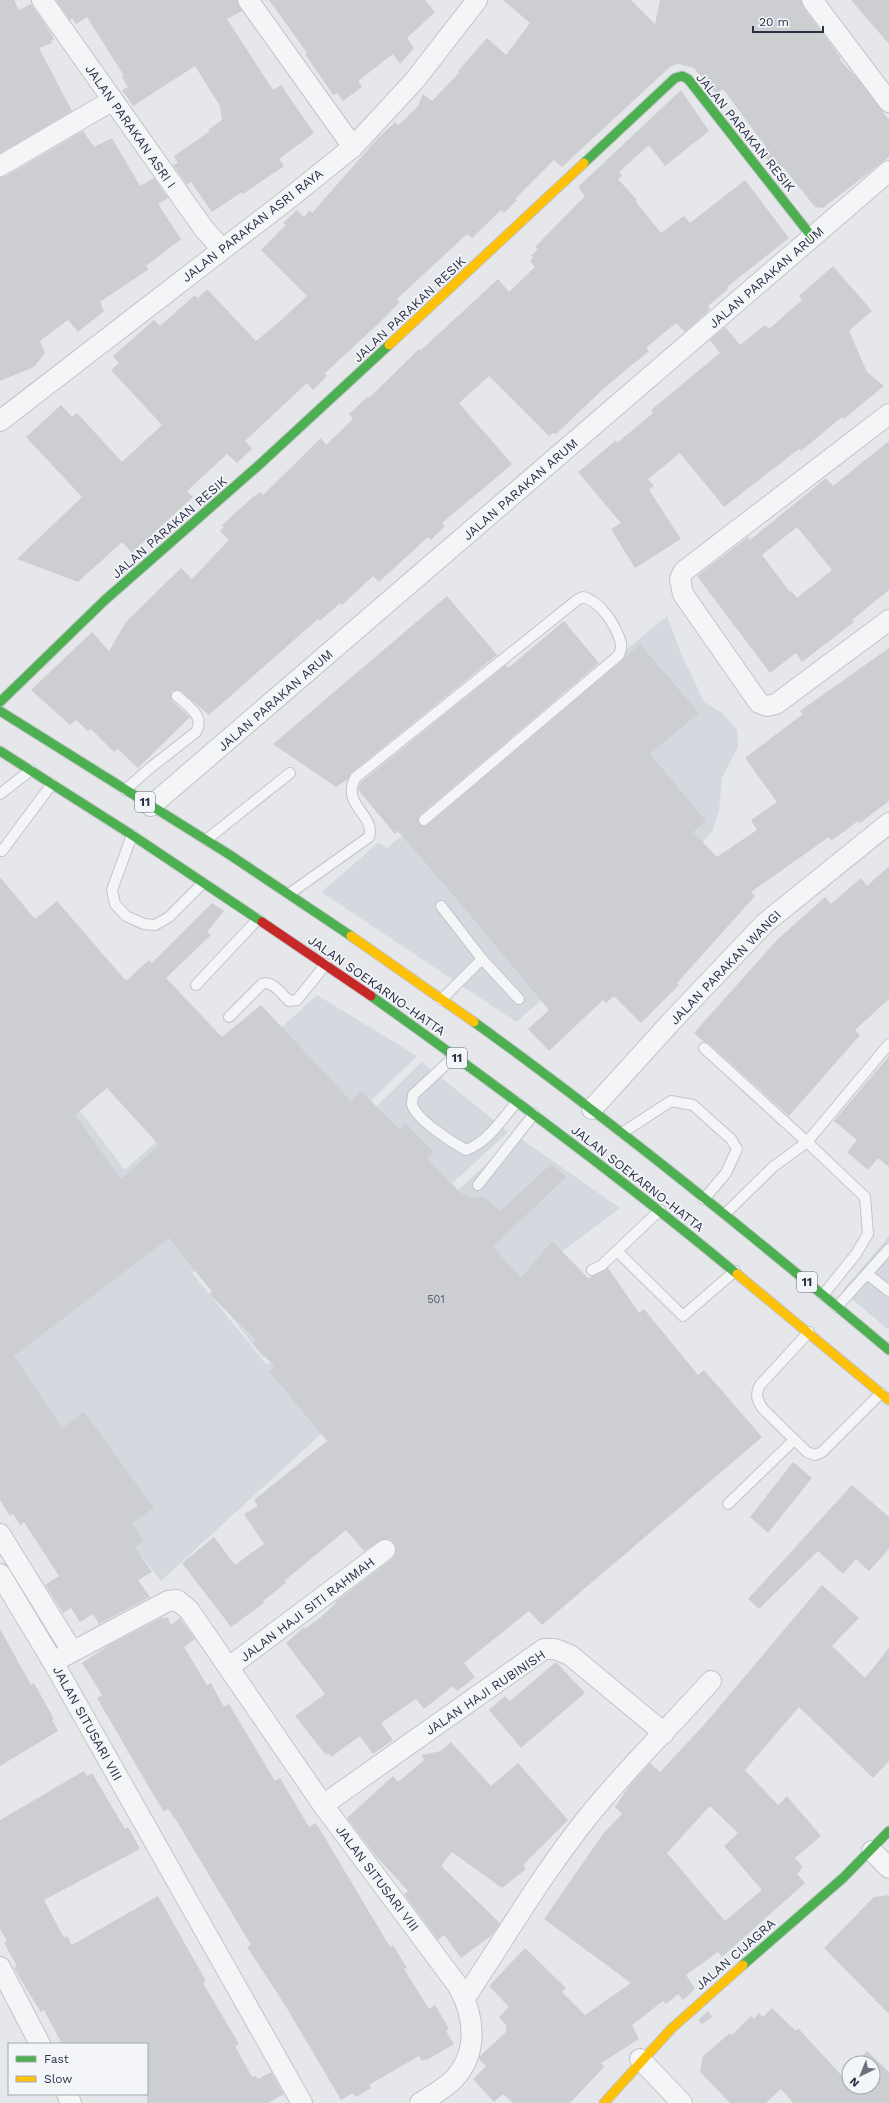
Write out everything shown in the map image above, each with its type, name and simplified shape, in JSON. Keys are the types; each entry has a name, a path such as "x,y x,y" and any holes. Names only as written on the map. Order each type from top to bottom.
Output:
{"main road":[{"name":"JALAN PARAKAN RESIK","path":"0,702 105,600 265,460 675,78 682,76 688,79 812,237"},
{"name":"JALAN SOEKARNO-HATTA","path":"0,711 206,840 289,894 441,1000 622,1133 725,1214 889,1350"},
{"name":"JALAN SOEKARNO-HATTA","path":"0,751 132,835 326,964 455,1056 660,1210 809,1332 889,1400"},
{"name":"JALAN CIJAGRA","path":"604,2103 640,2059 694,2006 774,1939 872,1851 889,1832"}],"street":[{"name":"JALAN PARAKAN ASRI I","path":"42,0 204,229 222,249"},
{"path":"248,0 352,147"},
{"path":"812,0 889,102"},
{"name":"JALAN PARAKAN ASRI RAYA","path":"0,421 352,147 415,80 469,3"},
{"path":"0,166 112,100"},
{"name":"JALAN PARAKAN ARUM","path":"151,806 889,171"},
{"path":"889,414 684,571 680,579 683,594 721,649 759,702 768,706 776,704 889,620"},
{"name":"JALAN PARAKAN WANGI","path":"592,1110 765,923 889,823"},
{"path":"0,1534 72,1651"},
{"name":"JALAN HAJI SITI RAHMAH","path":"229,1667 385,1550"},
{"path":"0,1574 53,1662"},
{"name":"JALAN SITUSARI VIII","path":"302,2103 53,1662 168,1601 177,1600 189,1610 323,1805 458,1986 465,1998 470,2014 473,2034 470,2049 464,2065 453,2080 420,2103"},
{"name":"JALAN HAJI RUBINISH","path":"323,1805 544,1649 555,1649 570,1655 664,1733"},
{"path":"465,1998 558,1856 587,1818 619,1780 711,1681"},
{"path":"872,1851 889,1868"},
{"path":"0,1967 39,2043"},
{"path":"640,2059 682,2103"}],"lane":[{"path":"289,894 369,837 370,832 368,824 351,796 351,787 355,778 576,600 583,597 591,599 611,620 621,644 619,656 424,820"},
{"path":"125,790 150,768 196,732 200,724 199,718 177,696"},
{"path":"0,794 31,770"},
{"path":"206,840 290,773"},
{"path":"2,851 52,784"},
{"path":"132,835 112,890 115,904 126,916 144,924 155,925 169,918 203,883"},
{"path":"441,906 482,959 519,999"},
{"path":"196,985 258,919"},
{"path":"441,1000 482,959"},
{"path":"230,1017 262,984 266,982 271,984 289,1001 297,1000 326,964"},
{"path":"725,1214 773,1167 807,1142 889,1044"},
{"path":"704,1048 807,1142 865,1198 868,1234 856,1254 823,1295"},
{"path":"455,1056 413,1095 412,1104 417,1114 455,1144 466,1150 479,1145 491,1134 517,1102"},
{"path":"622,1133 671,1101 693,1105 731,1139 736,1149 726,1173 704,1199"},
{"path":"478,1185 534,1114"},
{"path":"592,1270 602,1265 660,1210"},
{"path":"837,1307 889,1249"},
{"path":"617,1251 683,1316 735,1271"},
{"path":"867,1274 889,1291"},
{"path":"809,1332 760,1385 756,1393 758,1402 763,1409 807,1452 816,1455 822,1452 881,1393"},
{"path":"728,1504 794,1440"}],"shaded area":[{"path":"667,616 681,653 704,702 722,713 737,730 738,747 722,778 719,811 713,830 639,918 516,1022 321,892 378,843 387,848"},
{"path":"317,995 417,1056 192,1273 267,1365 517,1136 620,1208 323,1432 161,1581 0,1374 32,1047 125,1170"},
{"path":"422,1062 508,1132 263,1358 201,1277"},
{"path":"889,1236 889,1330 842,1291"}],"building":[{"path":"0,0 14,0 19,10 31,4 50,32 54,39 51,41 52,43 39,48 72,111 0,153"},
{"path":"56,0 237,0 242,11 227,19 273,90 281,85 314,133 279,159 284,166 243,194 242,192 212,212 191,182 187,185 173,165 178,163 174,156 210,131 208,130 222,120 220,106 195,66 133,106 122,90 128,87 122,77 124,76 87,17 76,24 72,18 70,20"},
{"path":"269,0 425,0 435,12 407,38 414,48 400,64 393,54 358,81 362,87 343,101 337,93 333,95 305,54 307,53"},
{"path":"503,0 631,0 655,24 660,0 801,0 803,7 841,58 839,59 858,79 889,120 889,157 823,208 815,207 782,166 776,171 761,151 766,147 723,89 716,94 694,68 679,64 671,66 562,167 554,160 515,199 517,200 504,213 501,210 472,238 467,234 397,299 400,302 325,373 327,376 313,390 307,383 245,441 252,449 237,463 227,454 187,491 193,497 132,553 122,542 78,582 17,559 82,497 26,437 61,405 72,417 77,413 122,462 162,425 111,370 119,363 113,356 154,320 160,326 195,295 198,298 207,289 256,341 278,323 307,296 261,250 286,225 283,223 297,210 304,217 310,210 312,213 378,138 395,122 398,125 401,123 418,106 423,94 432,101 460,72 458,71 487,38 506,55 530,23"},
{"path":"851,0 889,0 889,44"},
{"path":"681,90 709,131 665,166 649,145 619,172 622,176 618,179 637,200 636,202 661,233 684,216 690,223 745,180 789,238 727,287 728,289 708,306 710,309 685,332 676,323 646,348 649,351 602,390 556,434 553,433 549,436 489,376 459,403 512,464 442,523 445,526 431,540 428,537 379,582 373,576 342,605 340,603 320,621 318,619 209,715 181,691 172,691 172,701 190,717 138,768 118,749 114,752 91,729 88,731 76,720 70,725 31,690 92,632 109,651 126,622 181,568 192,579 229,540 220,531 224,527 222,525 253,497 261,492 263,495 321,438 326,445 353,419 349,414 368,396 369,398 419,349 420,351 498,279 509,292 535,267 530,261 533,257 531,256 538,249 535,247 585,196 578,187"},
{"path":"83,131 94,147 112,138 140,186 154,178 168,198 158,204 181,239 146,266 149,269 100,302 104,311 78,332 68,320 40,341 45,353 34,367 0,381 0,177 6,176"},
{"path":"833,266 872,311 849,331 867,372 884,386 844,419 842,417 801,451 799,449 724,507 680,453 648,479 654,486 649,490 681,539 635,568 611,529 621,523 578,472 616,440 617,443 653,413 651,410 720,353 710,340 725,327 740,345 765,325 769,329 802,300 799,296"},
{"path":"889,441 889,590 852,620 854,622 802,662 796,653 770,673 697,576 748,537 750,540 826,478 833,486","holes":["797,527 832,570 797,598 791,591 790,592 762,555"]},
{"path":"447,596 497,655 351,773 348,779 336,787 273,744"},
{"path":"564,621 599,663 420,815 418,821 419,824 425,826 428,825 640,644 699,713 650,754 706,821 693,832 717,857 757,830 751,820 777,802 745,758 803,714 800,711 889,648 889,801 860,823 858,821 831,841 829,837 751,892 755,896 677,983 679,985 641,1023 614,996 606,1003 603,1000 549,1051 528,1029 549,1010 398,831 395,834 358,788 361,782 506,665 508,668"},
{"path":"889,866 889,999 855,1030 860,1035 789,1116 708,1043 704,1042 694,1033 777,940 825,897 831,904 861,878 867,886"},
{"path":"0,877 35,919 57,901 126,981 149,960 152,963 212,903 224,911 207,932 211,935 166,978 222,1037 261,1005 351,1101 361,1091 399,1129 405,1123 434,1152 427,1159 462,1194 464,1193 468,1197 485,1198 500,1211 551,1164 566,1177 493,1247 521,1278 552,1241 588,1278 608,1268 639,1313 644,1309 698,1375 704,1370 762,1437 542,1625 529,1611 464,1663 475,1677 457,1691 453,1686 424,1709 416,1699 381,1723 393,1740 373,1754 360,1736 331,1757 329,1753 326,1755 295,1716 325,1694 286,1643 304,1627 305,1629 321,1617 336,1603 335,1602 392,1559 396,1549 394,1543 389,1539 383,1539 364,1551 346,1530 284,1581 286,1583 263,1601 264,1603 231,1627 182,1563 214,1537 235,1565 264,1544 244,1514 258,1506 254,1500 327,1441 269,1371 274,1366 253,1344 256,1340 209,1294 212,1292 169,1238 14,1356 62,1428 84,1412 154,1508 132,1523 143,1541 135,1547 152,1572 138,1580 150,1597 99,1624 93,1614 80,1622 71,1608 63,1613 45,1585 59,1576 24,1522 20,1525 13,1514 10,1516 0,1500","holes":["107,1088 159,1145 121,1179 75,1115"]},
{"path":"889,1056 889,1167 878,1158 868,1170 847,1152 857,1140 834,1121"},
{"path":"793,1462 812,1478 768,1533 750,1517"},
{"path":"852,1485 889,1517 889,1549 869,1571 856,1559 843,1574 818,1551 759,1609 748,1599"},
{"path":"822,1585 859,1618 832,1646 865,1678 889,1648 889,1761 873,1778 799,1707 745,1770 778,1805 787,1796 821,1836 795,1858 803,1867 797,1874 805,1883 722,1957 718,1952 686,1975 695,1989 683,2000 678,1994 666,2004 663,2001 632,2025 639,2039 601,2063 604,2067 570,2103 513,2103 503,2094 494,2102 473,2079 486,2066 479,2059 479,2057 507,2031 505,2028 507,2026 499,2017 509,2007 489,1986 525,1948 566,1988 562,1992 585,2015 631,1983 544,1919 603,1834 622,1814 615,1807 630,1785 650,1763 660,1772 703,1726","holes":["710,1806 738,1833 724,1846 762,1890 725,1921 667,1853"]},
{"path":"163,1617 164,1619 167,1617 171,1625 180,1618 195,1639 184,1647 207,1685 211,1683 224,1707 229,1704 275,1781 280,1778 309,1827 316,1823 390,1947 393,1945 407,1968 404,1969 429,2009 435,2005 449,2029 446,2031 454,2044 427,2060 422,2061 419,2056 369,2085 371,2088 356,2097 353,2093 341,2100 285,2005 247,1947 251,1945 176,1820 168,1809 164,1812 154,1796 97,1698 102,1695 82,1663 111,1644"},
{"path":"0,1629 31,1685 34,1683 54,1719 52,1720 58,1731 0,1766"},
{"path":"556,1662 585,1693 521,1748 489,1710 505,1696 510,1701"},
{"path":"451,1742 491,1786 518,1763 568,1820 523,1865 526,1869 502,1888 452,1852 441,1866 500,1923 491,1936 461,1958 444,1935 438,1940 404,1894 408,1891 375,1855 347,1818 393,1776 398,1782 424,1760 422,1755 441,1751"},
{"path":"84,1771 87,1776 92,1773 125,1829 128,1827 140,1849 44,1900 64,1938 67,1936 72,1945 158,1896 206,1981 203,1983 239,2044 235,2046 252,2077 256,2076 258,2079 271,2072 284,2094 268,2103 147,2103 148,2043 61,2043 44,2010 41,2012 14,1968 17,1966 4,1943 7,1941 0,1929 0,1820"},
{"path":"889,1895 889,2014 824,1948 874,1897"},
{"path":"772,2008 796,2031 798,2028 841,2075 841,2095 881,2095 881,2064 889,2072 889,2103 793,2103 781,2089 766,2103 730,2103 700,2072 703,2056 730,2033 732,2035 751,2016 754,2019 759,2013 763,2017"},
{"path":"708,2011 712,2017 702,2024 698,2020"},
{"path":"867,2051 871,2055 863,2055"}],"traffic: fast":[{"path":"584,163 675,78 682,76 688,79 812,237"},
{"path":"0,702 105,600 259,465 389,345"},
{"path":"0,711 230,855 351,936"},
{"path":"0,751 132,835 262,922"},
{"path":"371,996 602,1166 737,1274"},
{"path":"474,1022 633,1141 889,1350"},
{"path":"743,1965 843,1878 889,1831"}],"traffic: slow":[{"path":"389,345 584,163"},
{"path":"351,936 474,1022"},
{"path":"737,1274 889,1400"},
{"path":"604,2103 671,2029 743,1965"}],"traffic: jam":[{"path":"262,922 371,996"}]}
